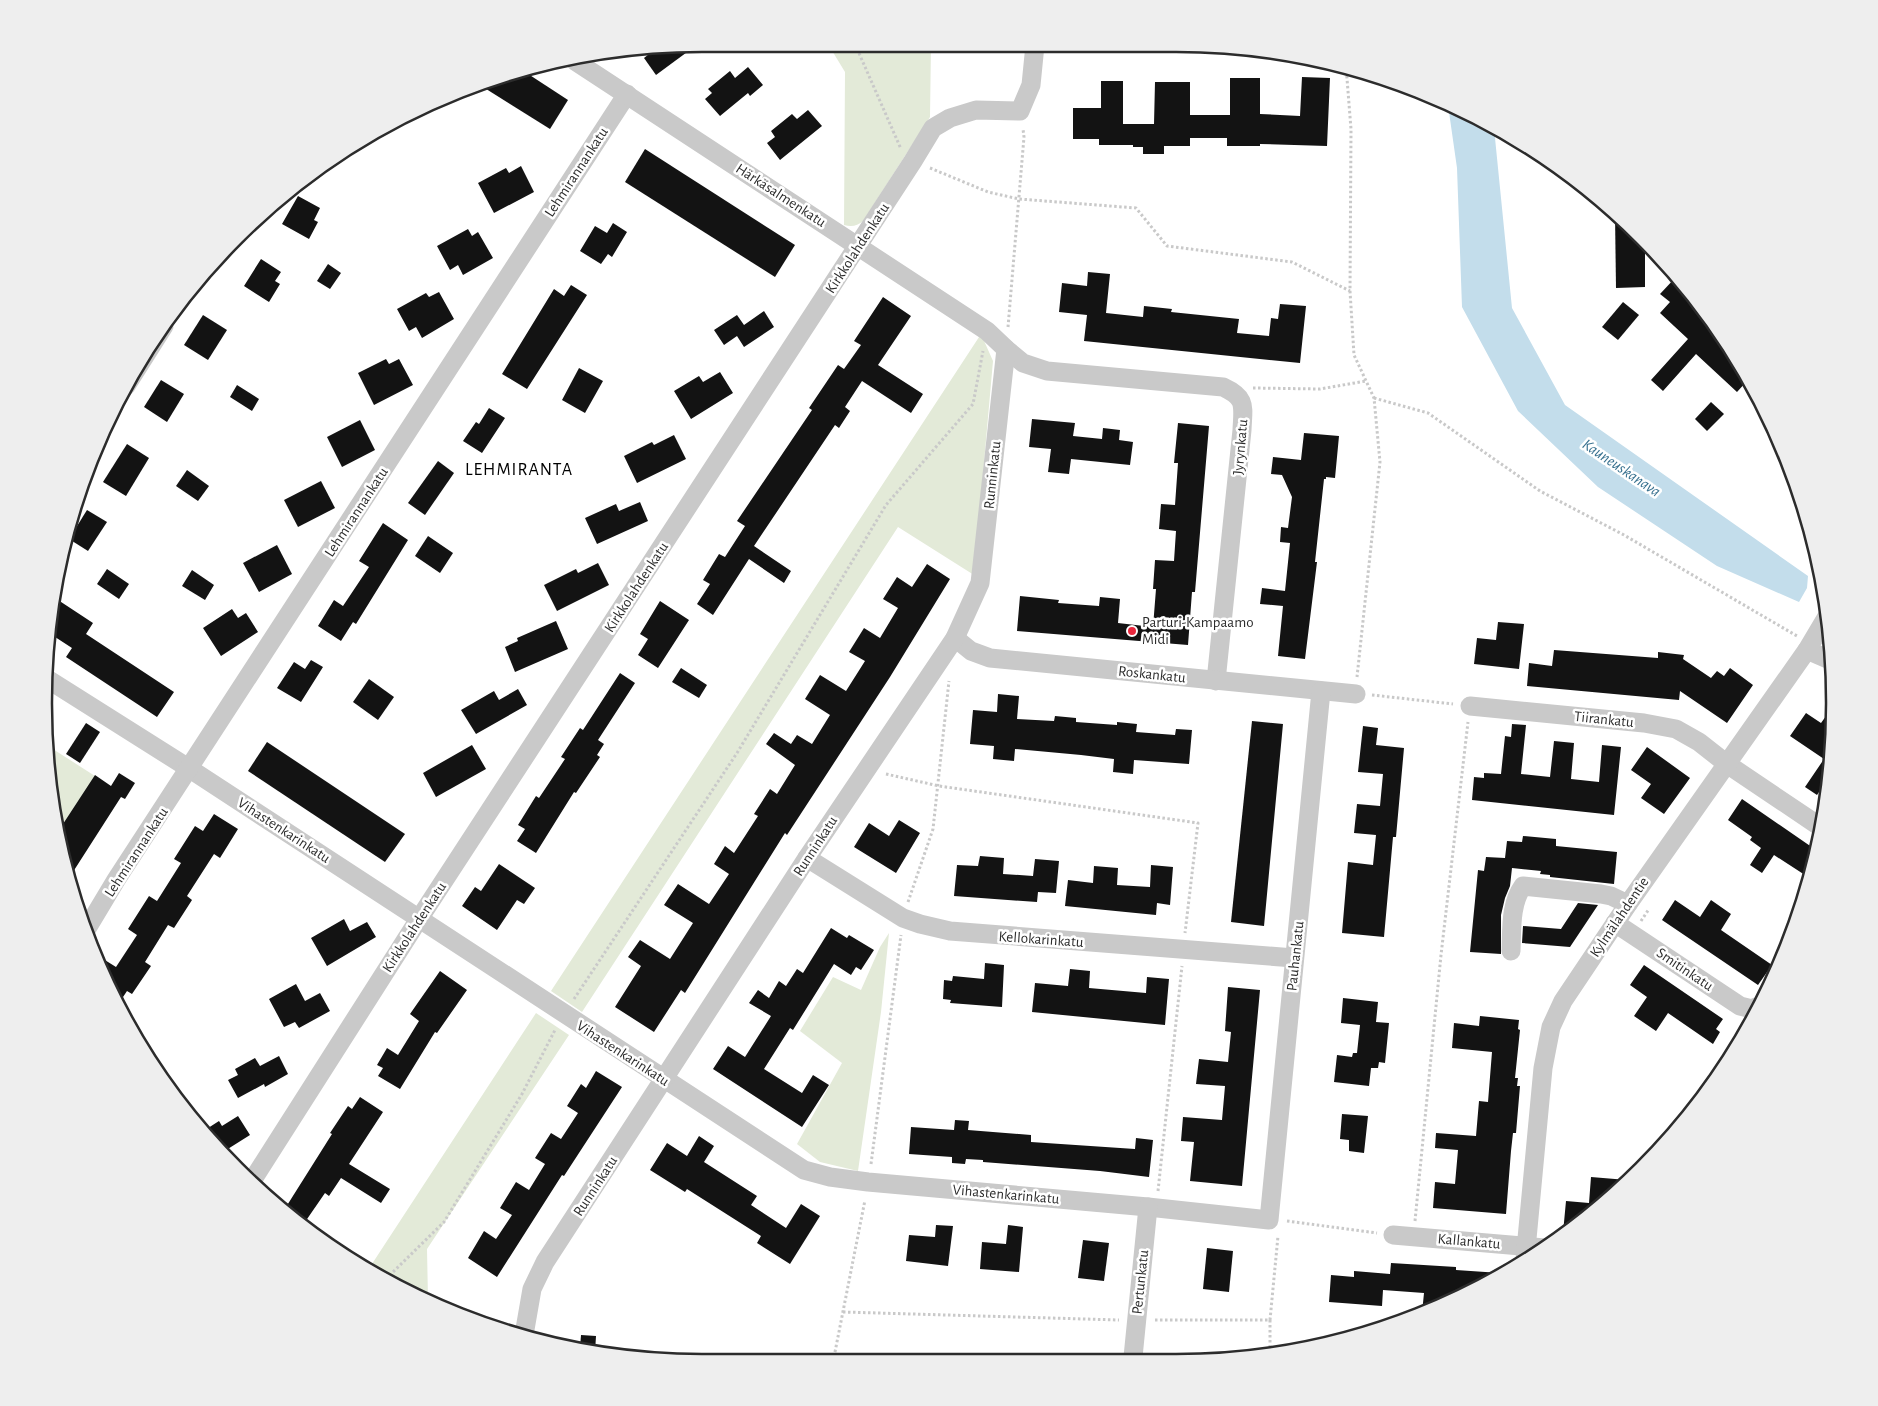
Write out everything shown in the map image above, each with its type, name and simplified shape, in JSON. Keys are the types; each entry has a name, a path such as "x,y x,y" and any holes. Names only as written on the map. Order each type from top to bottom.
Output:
{"street":[{"path":"1020,111 1031,86 1034,52"},
{"name":"Härkäsalmenkatu","path":"580,64 987,331"},
{"name":"Lehmirannankatu","path":"91,922 627,94"},
{"name":"Kirkkolahdenkatu","path":"256,1175 419,919 933,128 950,118 976,110 1020,111"},
{"path":"987,331 1006,350 1023,363 1047,372 1223,388 1237,394"},
{"name":"Runninkatu","path":"525,1328 532,1289 545,1262 807,858 955,638 980,583 1006,350"},
{"name":"Jyrynkatu","path":"1216,681 1242,430 1243,405 1237,394"},
{"name":"Kylmälahdentie","path":"1532,1246 1543,1068 1551,1027 1563,1001 1628,904 1810,646 1821,627"},
{"name":"Roskankatu","path":"955,638 971,651 990,658 1356,694"},
{"path":"1810,646 1824,656"},
{"name":"Vihastenkarinkatu","path":"53,682 190,769 804,1170 830,1177 868,1182 1274,1220"},
{"name":"Pauhankatu","path":"1274,1220 1294,958 1321,691"},
{"name":"Tiirankatu","path":"1470,706 1644,723 1676,729 1699,742 1727,764"},
{"path":"1727,764 1814,823"},
{"name":"Kellokarinkatu","path":"807,858 903,918 950,931 1294,958"},
{"path":"1511,951 1514,911 1518,894 1523,886 1601,894 1611,896 1628,904"},
{"name":"Smitinkatu","path":"1615,923 1740,1006 1748,1009"},
{"name":"Pertunkatu","path":"1133,1354 1148,1207"},
{"name":"Kallankatu","path":"1393,1235 1526,1250"}],"path":[{"path":"858,52 902,153 913,161 988,192 1019,200 1136,208 1167,246 1292,262 1350,291"},
{"path":"1347,76 1350,129 1350,291 1354,355 1374,398 1380,462 1356,694 1470,706 1441,954 1413,1236"},
{"path":"1006,350 1024,137 1020,111"},
{"path":"392,1274 444,1222 522,1094 564,1014 737,753 886,505 973,404 987,331"},
{"path":"1237,394 1248,388 1320,389 1366,381"},
{"path":"1374,398 1428,414 1540,490 1624,535 1810,646"},
{"path":"835,1354 868,1182 903,918 934,829 949,680 944,653"},
{"path":"866,769 939,786 1198,824 1158,1196 1148,1207"},
{"path":"1270,1346 1274,1220 1393,1235"},
{"path":"843,1312 1136,1320 1270,1320"}],"green space":[{"path":"833,52 931,52 930,117 863,221 854,226 844,225 845,72"},
{"path":"981,334 993,361 974,575 898,527 582,1012 551,991"},
{"path":"54,750 95,776 64,823"},
{"path":"889,933 881,1012 858,1171 820,1162 797,1144 842,1063 800,1031 833,977 861,990 880,947"},
{"path":"536,1013 569,1035 427,1249 428,1292 373,1263"}],"water":[{"name":"Kauneuskanava","path":"1449,114 1495,137 1512,308 1565,405 1808,576 1807,588 1799,602 1717,566 1598,487 1518,411 1462,307 1457,168"}],"building":[{"path":"686,53 656,75 644,58 648,55"},
{"path":"748,67 763,85 750,96 748,93 720,116 705,99 712,93 708,89 730,71 735,78"},
{"path":"531,76 568,100 550,129 487,90"},
{"path":"1302,77 1330,78 1327,146 1260,144 1260,146 1227,146 1227,138 1190,138 1190,146 1164,146 1164,154 1143,154 1143,147 1133,147 1133,145 1099,145 1099,139 1073,139 1073,108 1101,108 1101,81 1123,81 1123,124 1154,124 1155,82 1190,82 1190,115 1230,115 1230,78 1260,78 1260,114 1300,116"},
{"path":"808,110 822,126 780,160 767,143 775,137 771,131 792,114 797,119"},
{"path":"645,149 795,245 775,277 625,182"},
{"path":"521,166 534,192 494,213 478,183 506,168 509,173"},
{"path":"298,196 320,208 314,220 318,222 309,239 282,224"},
{"path":"613,223 627,232 612,257 608,254 601,264 580,251 595,226 607,233"},
{"path":"1615,224 1645,254 1645,287 1616,288"},
{"path":"468,229 472,236 478,232 493,258 463,275 458,265 450,270 437,246"},
{"path":"261,259 281,272 275,281 280,284 269,302 244,286"},
{"path":"328,264 341,273 330,289 317,281"},
{"path":"1088,272 1110,274 1106,313 1143,317 1144,306 1172,309 1171,312 1239,319 1237,333 1269,336 1271,318 1278,319 1280,304 1306,306 1300,363 1084,341 1087,315 1059,312 1062,283 1087,286"},
{"path":"1671,282 1691,307 1716,342 1738,378 1742,386 1737,392 1696,354 1663,391 1651,380 1688,339 1660,313 1670,302 1660,294"},
{"path":"571,285 587,295 527,389 502,374 554,289 564,296"},
{"path":"439,292 454,319 422,338 416,327 409,331 397,309 426,293 429,297"},
{"path":"883,297 911,316 878,365 923,394 911,413 862,381 845,407 850,411 839,428 835,425 754,546 791,571 784,583 749,559 713,615 697,604 710,584 703,580 719,554 725,557 745,526 737,521 812,410 809,408 838,365 844,369 861,345 854,341"},
{"path":"1623,302 1639,315 1618,340 1602,327"},
{"path":"764,311 774,327 744,347 737,336 724,345 714,330 737,315 744,325"},
{"path":"203,315 227,330 208,360 184,345"},
{"path":"386,359 389,364 399,359 413,385 374,405 358,373"},
{"path":"579,368 603,381 585,413 562,400"},
{"path":"720,372 733,393 691,419 674,391 699,376 703,382"},
{"path":"161,380 184,394 167,422 144,407"},
{"path":"237,385 259,399 252,411 230,397"},
{"path":"1711,402 1724,414 1707,431 1695,419"},
{"path":"489,408 505,418 482,453 463,441 476,422 479,424"},
{"path":"1032,419 1075,423 1073,436 1102,439 1103,428 1120,430 1119,440 1133,442 1130,465 1071,459 1069,474 1048,472 1051,449 1029,447"},
{"path":"360,420 375,450 342,467 327,437"},
{"path":"1178,423 1209,426 1195,592 1192,592 1188,645 1017,631 1020,596 1059,600 1058,603 1099,606 1100,597 1120,599 1118,623 1153,627 1156,589 1153,589 1155,560 1174,561 1176,531 1159,529 1161,504 1175,505 1178,463 1174,463"},
{"path":"1304,433 1339,436 1335,478 1326,477 1324,479 1315,562 1317,562 1305,659 1278,656 1283,606 1260,604 1262,588 1285,591 1290,543 1280,542 1281,527 1288,528 1292,497 1282,475 1271,474 1273,457 1301,460"},
{"path":"674,435 686,459 637,483 624,456 652,442 654,445"},
{"path":"127,444 149,458 126,496 103,482"},
{"path":"438,461 454,473 425,515 408,503"},
{"path":"187,470 209,486 198,501 176,486"},
{"path":"321,481 335,508 298,527 284,500"},
{"path":"640,502 648,521 597,544 585,518 616,504 619,511"},
{"path":"87,510 107,522 88,551 73,542 78,524"},
{"path":"383,523 408,540 356,624 353,622 341,641 318,626 334,600 343,606 369,567 359,561"},
{"path":"428,536 453,553 440,573 415,556"},
{"path":"277,545 292,574 259,592 243,563"},
{"path":"598,563 609,585 557,611 544,585 576,569 578,573"},
{"path":"927,564 950,579 890,677 787,835 785,833 685,993 681,990 654,1032 615,1007 641,966 628,957 640,940 670,959 693,923 664,905 678,884 709,904 729,874 714,864 725,846 734,853 758,816 754,814 770,789 777,794 795,765 766,744 774,733 791,744 797,735 812,744 830,715 805,699 820,675 846,691 865,661 849,652 864,628 880,638 898,608 883,599 897,577 912,587"},
{"path":"107,569 129,584 119,599 97,584"},
{"path":"192,570 214,585 205,600 182,586"},
{"path":"660,601 689,620 658,668 638,655 648,639 640,634"},
{"path":"61,602 93,623 86,634 174,692 157,717 66,657 72,648 56,638"},
{"path":"232,609 238,618 246,613 258,632 221,656 203,628"},
{"path":"556,621 568,649 515,672 505,647 518,641 517,638"},
{"path":"1498,622 1524,624 1519,669 1474,664 1477,638 1496,640"},
{"path":"1554,650 1658,658 1658,652 1684,655 1683,659 1711,678 1717,671 1724,676 1730,668 1753,685 1727,723 1680,691 1679,700 1527,686 1529,663 1552,666"},
{"path":"311,660 323,667 301,702 277,688 294,662 305,669"},
{"path":"681,668 707,685 699,698 672,682"},
{"path":"620,673 635,683 598,740 604,744 597,755 600,757 576,793 574,792 536,853 517,841 525,829 518,825 536,796 539,798 565,759 561,757 580,728 583,730"},
{"path":"369,679 394,697 378,720 353,702"},
{"path":"518,689 527,705 476,734 461,710 494,691 499,700"},
{"path":"998,694 1019,696 1017,719 1054,721 1055,716 1076,718 1076,722 1117,725 1117,722 1137,724 1136,732 1175,735 1176,729 1192,730 1189,764 1134,760 1133,774 1113,772 1114,759 1081,755 1015,749 1014,761 993,759 994,746 970,744 973,710 997,712"},
{"path":"1806,713 1821,723 1825,717 1823,758 1790,736"},
{"path":"1252,721 1283,724 1264,926 1231,922"},
{"path":"86,723 100,732 80,763 66,754"},
{"path":"1512,724 1526,725 1521,774 1550,777 1554,741 1574,743 1571,779 1599,782 1602,745 1621,747 1614,815 1472,800 1474,777 1484,778 1484,773 1501,774 1505,736 1511,737"},
{"path":"1363,726 1378,728 1376,745 1404,748 1396,837 1393,837 1384,937 1342,933 1348,862 1373,865 1376,835 1354,833 1357,804 1380,806 1383,774 1358,772"},
{"path":"267,742 405,834 385,862 248,771"},
{"path":"472,745 486,769 436,797 423,773"},
{"path":"1647,747 1690,778 1664,814 1641,798 1651,784 1631,770"},
{"path":"1823,761 1820,788 1817,795 1805,787"},
{"path":"119,773 135,783 125,799 121,797 75,869 64,823 95,775 111,786"},
{"path":"1742,799 1809,845 1802,873 1774,855 1762,873 1750,865 1761,848 1750,840 1752,837 1728,820"},
{"path":"214,814 238,829 220,858 214,854 187,896 192,900 174,928 168,925 145,962 151,966 132,994 127,991 123,997 106,961 116,967 137,935 128,929 149,896 157,901 181,863 174,859 195,826 203,831"},
{"path":"899,820 920,833 896,873 854,847 869,823 889,836"},
{"path":"1523,836 1556,839 1556,846 1617,852 1614,884 1550,877 1550,875 1540,874 1541,871 1512,868 1510,886 1501,915 1501,954 1470,952 1478,870 1484,871 1486,857 1505,858 1507,841 1522,842"},
{"path":"980,856 1004,858 1003,874 1033,876 1035,859 1059,861 1056,893 1038,892 1037,902 954,896 957,865 978,866"},
{"path":"499,864 535,888 524,904 517,900 497,930 462,906 475,887 481,891"},
{"path":"1151,865 1173,867 1170,905 1157,903 1156,915 1065,906 1068,880 1093,883 1094,866 1118,868 1117,885 1150,887"},
{"path":"1675,900 1700,917 1711,900 1731,914 1721,930 1770,964 1758,985 1662,920"},
{"path":"1578,903 1598,905 1570,947 1522,943 1523,926 1561,929"},
{"path":"344,919 350,931 367,922 376,937 327,966 311,938"},
{"path":"831,928 847,938 849,935 874,950 861,970 856,967 851,975 834,964 793,1030 790,1028 764,1069 802,1093 813,1075 829,1085 802,1127 713,1069 728,1046 745,1057 771,1016 749,1003 758,990 769,998 779,981 786,986 797,969 803,973"},
{"path":"985,963 1004,965 1002,1007 950,1003 951,1000 943,999 944,980 952,981 953,976 984,979"},
{"path":"1644,965 1723,1019 1716,1029 1720,1032 1713,1044 1668,1013 1656,1031 1634,1016 1647,997 1630,985"},
{"path":"1070,969 1090,971 1089,988 1146,993 1147,977 1169,979 1165,1025 1032,1012 1035,983 1068,986"},
{"path":"440,971 467,990 437,1033 435,1032 400,1089 378,1076 383,1068 377,1065 387,1048 398,1055 419,1021 410,1014"},
{"path":"296,984 305,1001 320,993 330,1011 299,1028 295,1022 284,1027 269,999"},
{"path":"1228,987 1260,990 1242,1186 1190,1181 1194,1142 1181,1141 1183,1117 1222,1120 1225,1086 1196,1084 1199,1059 1228,1062 1231,1032 1225,1031"},
{"path":"1343,998 1378,1002 1376,1022 1389,1023 1385,1063 1379,1062 1378,1068 1371,1068 1369,1086 1334,1082 1337,1055 1352,1057 1353,1053 1357,1053 1360,1025 1341,1023"},
{"path":"1480,1016 1519,1020 1518,1029 1520,1030 1515,1078 1518,1078 1517,1086 1520,1086 1516,1133 1513,1133 1511,1151 1506,1214 1433,1208 1435,1182 1455,1184 1458,1150 1435,1148 1436,1133 1476,1136 1479,1101 1488,1102 1492,1052 1452,1048 1454,1023 1479,1026"},
{"path":"279,1056 288,1074 265,1087 264,1084 238,1098 228,1080 238,1075 235,1069 255,1058 260,1066"},
{"path":"596,1071 622,1087 564,1176 562,1175 497,1277 468,1258 484,1231 496,1239 512,1215 500,1208 516,1182 529,1190 545,1164 535,1158 551,1133 561,1139 578,1113 567,1106 581,1084 586,1088"},
{"path":"360,1097 383,1112 349,1164 390,1189 381,1203 341,1178 329,1196 325,1193 307,1219 288,1204 348,1106 352,1109"},
{"path":"1342,1114 1368,1116 1364,1153 1349,1151 1349,1140 1340,1139"},
{"path":"238,1116 250,1135 229,1148 210,1127 219,1121 222,1126"},
{"path":"955,1120 969,1121 968,1130 1031,1135 1031,1142 1135,1149 1136,1138 1153,1140 1149,1177 1100,1171 983,1162 983,1160 966,1159 965,1164 952,1163 952,1157 909,1154 911,1127 954,1130"},
{"path":"699,1136 714,1146 704,1162 757,1196 751,1205 786,1228 801,1204 820,1216 790,1264 757,1243 761,1236 687,1189 685,1192 650,1170 667,1143 687,1156"},
{"path":"1591,1177 1618,1179 1564,1224 1566,1201 1589,1203"},
{"path":"936,1225 953,1226 948,1266 906,1261 909,1235 935,1237"},
{"path":"1008,1225 1023,1227 1019,1272 980,1269 982,1242 1006,1244"},
{"path":"1083,1240 1109,1243 1104,1281 1078,1278"},
{"path":"1207,1248 1233,1251 1229,1292 1203,1289"},
{"path":"1391,1263 1456,1267 1456,1270 1489,1272 1423,1304 1424,1293 1383,1290 1382,1306 1329,1302 1331,1275 1354,1277 1354,1271 1390,1274"},
{"path":"581,1335 596,1336 595,1344 580,1342"}],"place":[{"name":"Parturi-Kampaamo Midi","path":"1132,631"}],"district":[{"name":"LEHMIRANTA","path":"519,469"}]}
